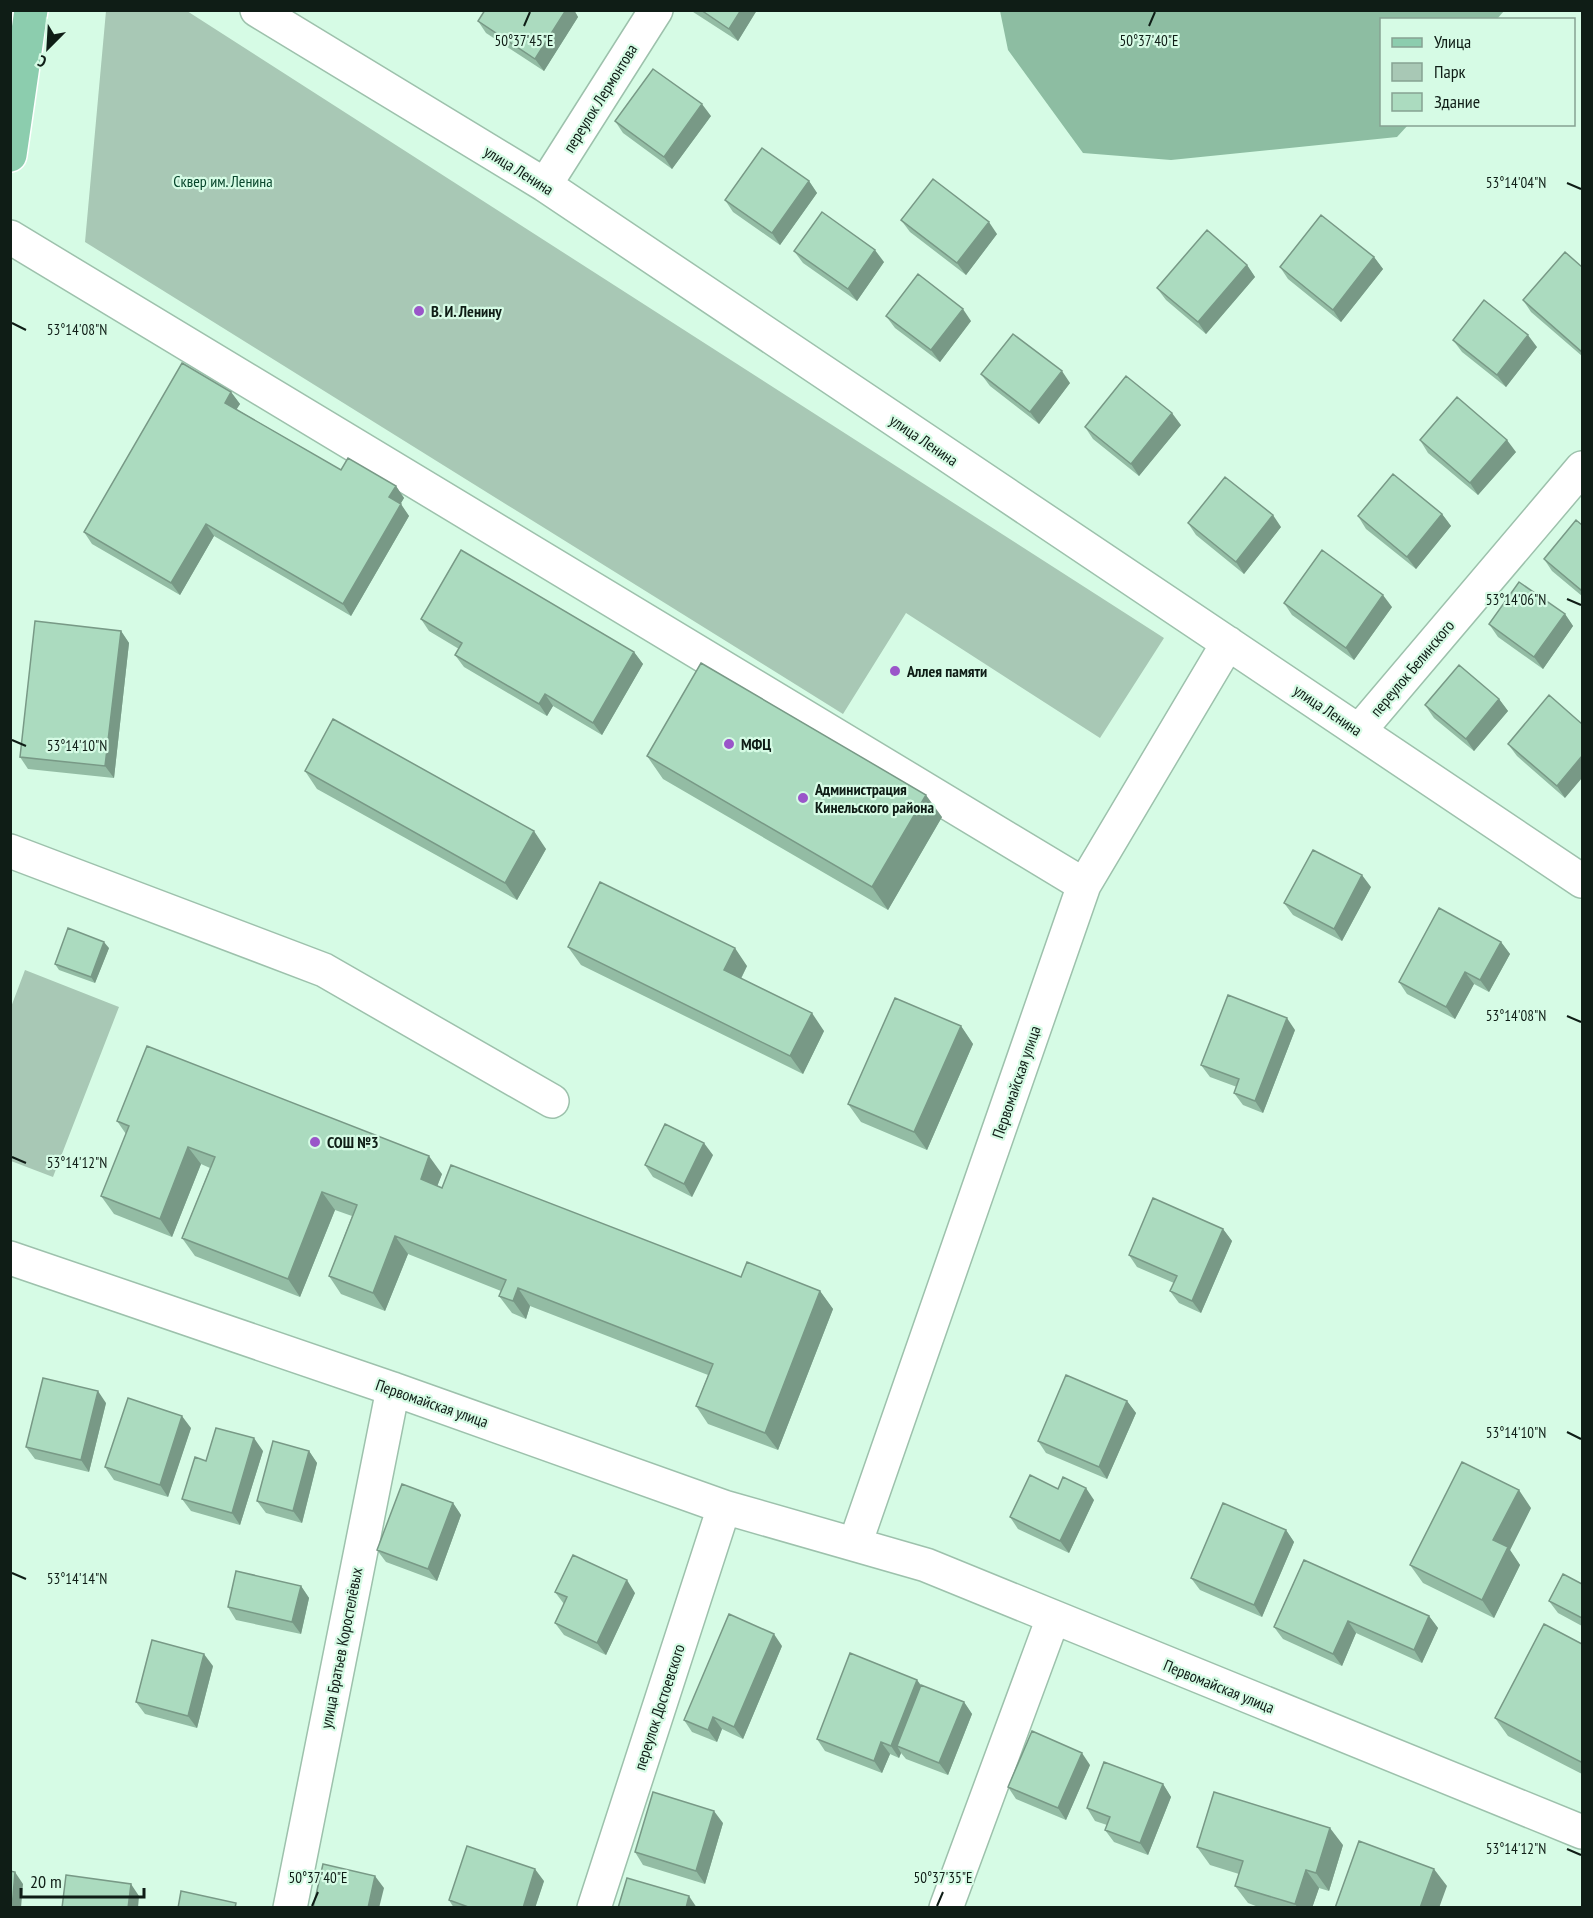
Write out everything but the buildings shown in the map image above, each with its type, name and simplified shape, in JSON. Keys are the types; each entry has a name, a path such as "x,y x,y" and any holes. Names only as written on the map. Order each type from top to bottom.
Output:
{"main road":[{"path":"10,155 31,10"}],"street":[{"name":"улица Ленина","path":"257,10 545,185 1582,881"},
{"name":"переулок Лермонтова","path":"545,185 656,10"},
{"path":"10,237 1084,885"},
{"name":"переулок Белинского","path":"1359,731 1582,468"},
{"name":"Первомайская улица","path":"855,1544 1084,885 1228,643"},
{"path":"10,851 324,970 552,1101"},
{"name":"Первомайская улица","path":"10,1258 393,1389 724,1507 926,1565 1582,1832"},
{"name":"улица Братьев Коростелёвых","path":"290,1908 393,1389"},
{"name":"переулок Достоевского","path":"594,1908 724,1507"},
{"path":"945,1908 1053,1618"}],"green space":[{"path":"1000,10 1504,11 1498,18 1380,18 1380,126 1407,126 1397,137 1171,160 1083,153 1008,50"},
{"name":"Сквер им. Ленина","path":"106,11 187,11 1164,638 1100,738 906,613 843,714 85,242"},
{"path":"25,970 119,1007 53,1177 11,1161 11,1007"}],"place":[{"name":"В. И. Ленину","path":"419,311"},
{"name":"Аллея памяти","path":"895,671"},
{"name":"МФЦ","path":"729,744"},
{"name":"Администрация Кинельского района","path":"803,798"},
{"name":"СОШ №3","path":"315,1142"}]}
